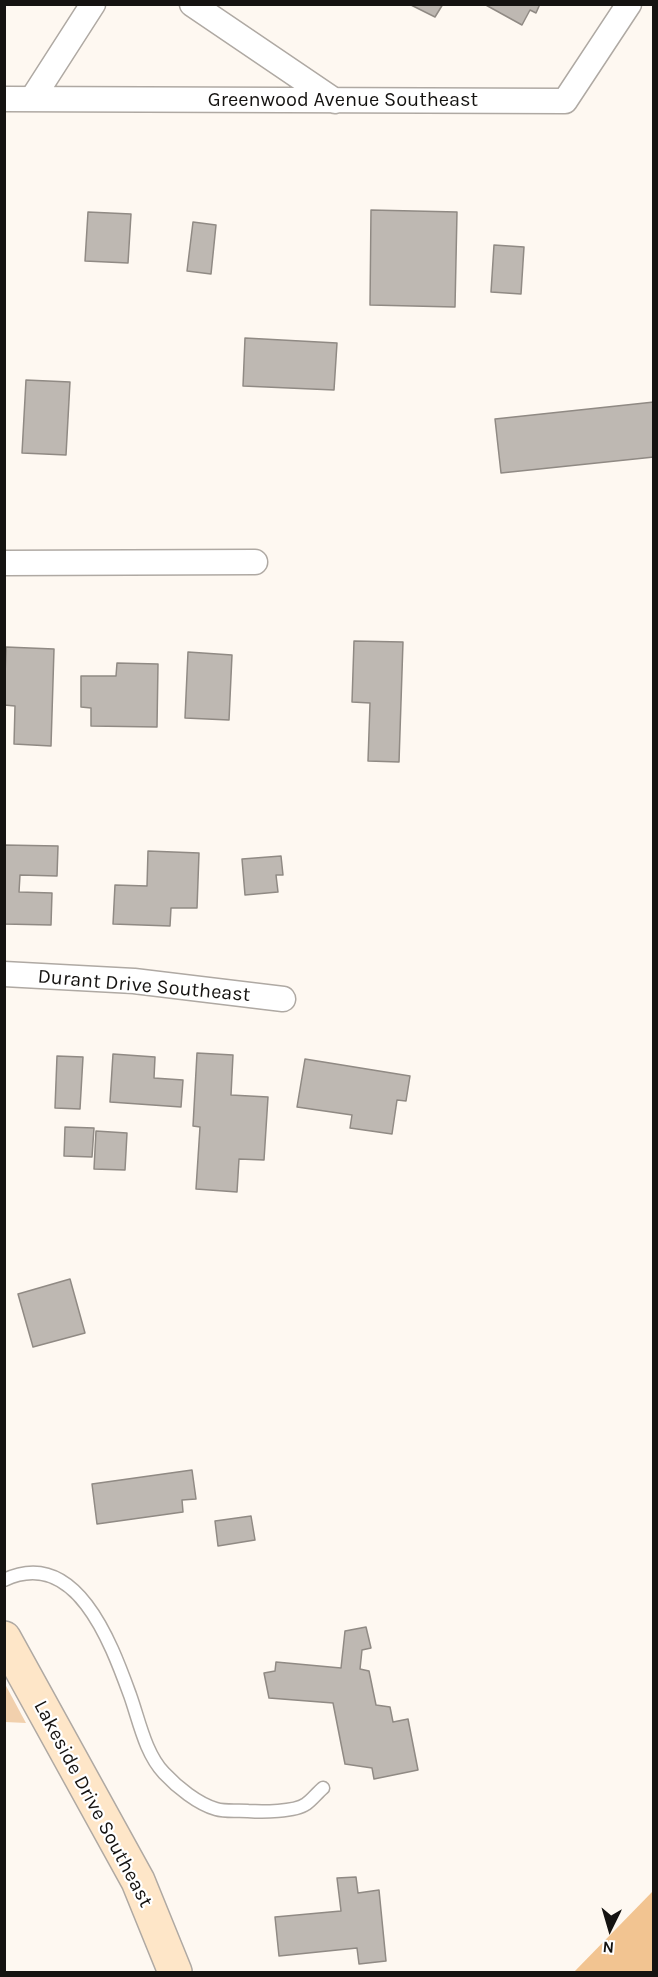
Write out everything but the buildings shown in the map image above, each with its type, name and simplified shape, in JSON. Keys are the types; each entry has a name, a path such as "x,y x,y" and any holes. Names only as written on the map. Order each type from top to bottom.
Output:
{"main road":[{"name":"Lakeside Drive Southeast","path":"4,1638 138,1881 175,1972"}],"street":[{"path":"32,99 93,4"},
{"path":"192,4 335,100"},
{"name":"Greenwood Avenue Southeast","path":"4,99 565,101 629,4"},
{"path":"4,563 255,562"},
{"name":"Durant Drive Southeast","path":"4,974 134,981 283,999"}],"lane":[{"path":"4,1580 14,1575 44,1572 59,1578 90,1607 130,1694 143,1737 162,1772 191,1796 217,1809 266,1812 304,1805 323,1788"}],"shaded area":[{"path":"5,1684 26,1723 5,1722"},
{"path":"653,1891 653,1972 574,1972"}]}
